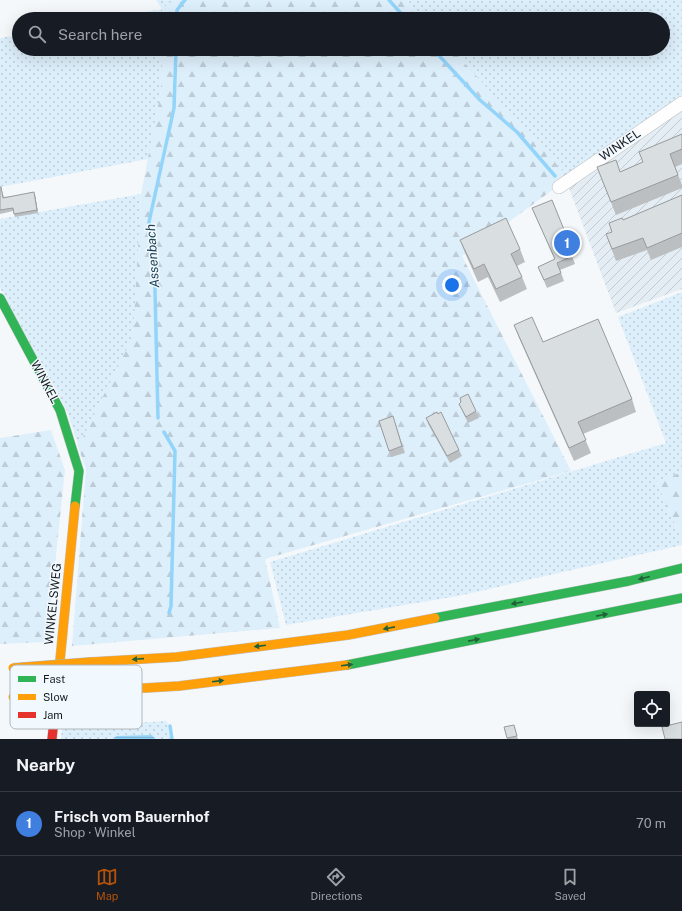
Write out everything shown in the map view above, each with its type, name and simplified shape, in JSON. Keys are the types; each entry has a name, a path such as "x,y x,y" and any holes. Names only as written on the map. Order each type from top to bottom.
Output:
{"main road":[{"name":"WINKEL","path":"0,298 60,410 79,471"},
{"name":"WINKELSWEG","path":"59,665 79,471"},
{"path":"50,665 177,657 348,635 630,581 682,568"},
{"path":"142,689 179,686 354,664 682,598"},
{"name":"WINKELSWEG","path":"52,739 53,729"}],"street":[{"name":"WINKEL","path":"558,187 682,103"}],"shaded area":[{"path":"682,110 682,289 616,313 566,180"}],"green space":[{"path":"156,0 174,0 162,9"},
{"path":"174,0 407,0 418,12 162,12 162,9"},
{"path":"407,0 682,0 682,110 569,178 457,56 670,56 670,12 418,12"},
{"path":"162,9 162,12 145,12"},
{"path":"12,36 12,56 161,56 161,91 148,159 0,187 0,38"},
{"path":"161,56 458,56 569,178 462,256 571,471 265,559 280,628 72,646 86,469 78,447 133,336 141,194 161,91"},
{"path":"141,194 134,335 79,447 67,411 0,288 0,219"},
{"path":"682,292 682,472 657,482 682,540 682,545 458,596 286,625 270,562 666,443 618,317"},
{"path":"51,430 65,470 47,642 0,644 0,438"},
{"path":"682,472 682,540 657,482"},
{"path":"167,721 170,739 61,739 62,729 142,729 142,722"}],"water":[{"path":"152,735 155,739 114,739 116,736"}],"building":[{"path":"682,134 682,149 670,154 678,175 611,202 597,167 616,160 620,172 643,162 639,152"},
{"path":"0,187 3,198 34,192 37,210 14,214 13,208 0,210"},
{"path":"682,195 682,233 647,248 643,238 612,249 606,234 612,232 609,223 622,218 623,220"},
{"path":"552,200 567,237 565,238 572,256 557,263 561,273 544,280 538,267 555,259 532,208"},
{"path":"506,218 520,249 511,254 522,277 496,289 484,264 474,269 460,240"},
{"path":"532,317 543,342 598,319 632,399 578,422 586,440 569,448 514,325"},
{"path":"468,394 476,411 466,417 459,404 461,402 460,398"},
{"path":"437,412 438,414 441,412 459,450 447,456 426,418"},
{"path":"393,416 402,446 389,451 379,421"},
{"path":"682,722 682,739 665,739 662,727 670,727 670,725"},
{"path":"514,725 517,736 507,738 504,727"}],"waterway":[{"name":"Assenbach","path":"177,12 185,0"},
{"path":"389,0 400,12"},
{"name":"Assenbach","path":"158,418 154,248 149,222 174,108 176,56"},
{"path":"439,56 480,100 517,132 555,176"},
{"name":"Assenbach","path":"164,432 175,451 171,606 169,613"},
{"name":"Assenbach","path":"170,726 172,739"}],"traffic: fast":[{"path":"0,298 60,410 79,471 75,506"},
{"path":"435,618 629,581 682,568"},
{"path":"347,665 682,598"}],"traffic: slow":[{"path":"60,665 75,506"},
{"path":"91,662 177,657 348,635 435,618"},
{"path":"52,665 91,662"},
{"path":"142,688 179,686 347,665"}],"traffic: jam":[{"path":"52,739 53,729"}],"place":[{"name":"Frisch vom Bauernhof","path":"567,243"}]}
